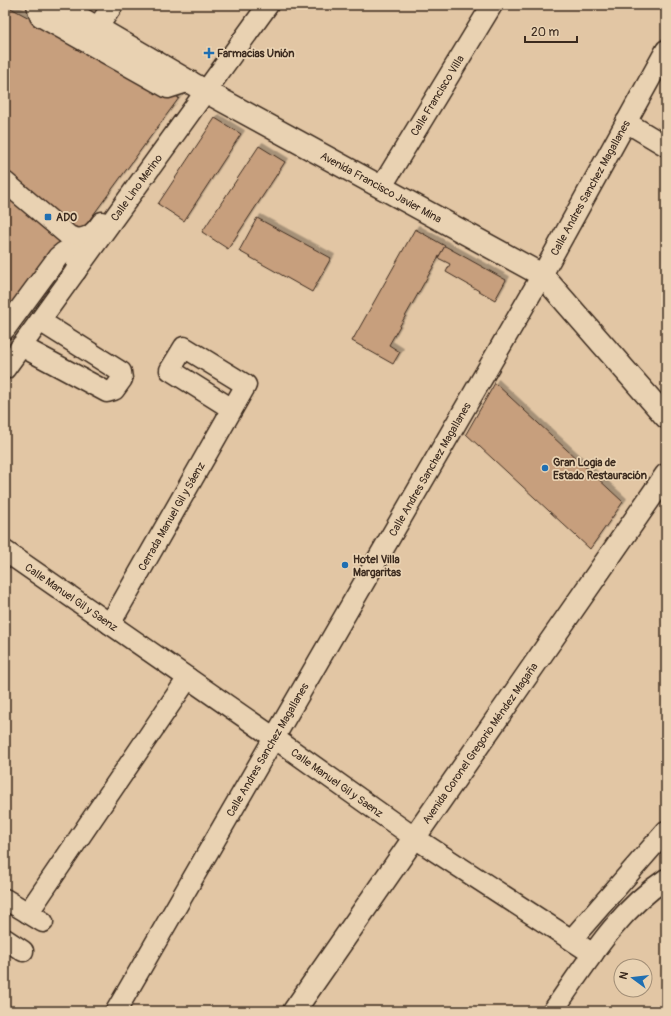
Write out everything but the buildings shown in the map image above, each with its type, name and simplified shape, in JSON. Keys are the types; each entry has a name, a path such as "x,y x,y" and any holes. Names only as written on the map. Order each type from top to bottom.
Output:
{"main road":[{"name":"Avenida Francisco Javier Mina","path":"58,5 198,86 542,275 666,416"},
{"name":"Avenida Coronel Gregorio Méndez Magaña","path":"294,1011 666,475"}],"street":[{"path":"37,5 40,16 168,88 198,86"},
{"path":"97,28 113,5"},
{"name":"Calle Lino Merino","path":"5,369 76,271 198,86 268,5"},
{"name":"Calle Francisco Villa","path":"382,186 492,5"},
{"name":"Calle Andres Sanchez Magallanes","path":"116,1011 273,737 542,275 666,50"},
{"path":"5,182 69,236 76,239 87,237 99,226 198,86"},
{"path":"626,122 666,146"},
{"path":"5,329 58,257 64,252 75,254 78,259 76,271"},
{"path":"21,346 107,392 114,390 122,379 122,372 40,321"},
{"name":"Cerrada Manuel Gil y Sáenz","path":"110,624 232,409"},
{"name":"Calle Manuel Gil y Saenz","path":"5,551 273,737 415,838 593,954"},
{"path":"5,899 35,918 188,678"},
{"path":"572,939 666,831"},
{"path":"630,871 649,890"},
{"path":"553,1011 593,954 633,903 666,878"},
{"path":"5,939 23,951"}],"place":[{"name":"Farmacias Unión","path":"209,53"},
{"name":"ADO","path":"48,217"},
{"name":"Gran Logia de Estado Restauración","path":"545,468"},
{"name":"Hotel Villa Margaritas","path":"345,565"}]}
